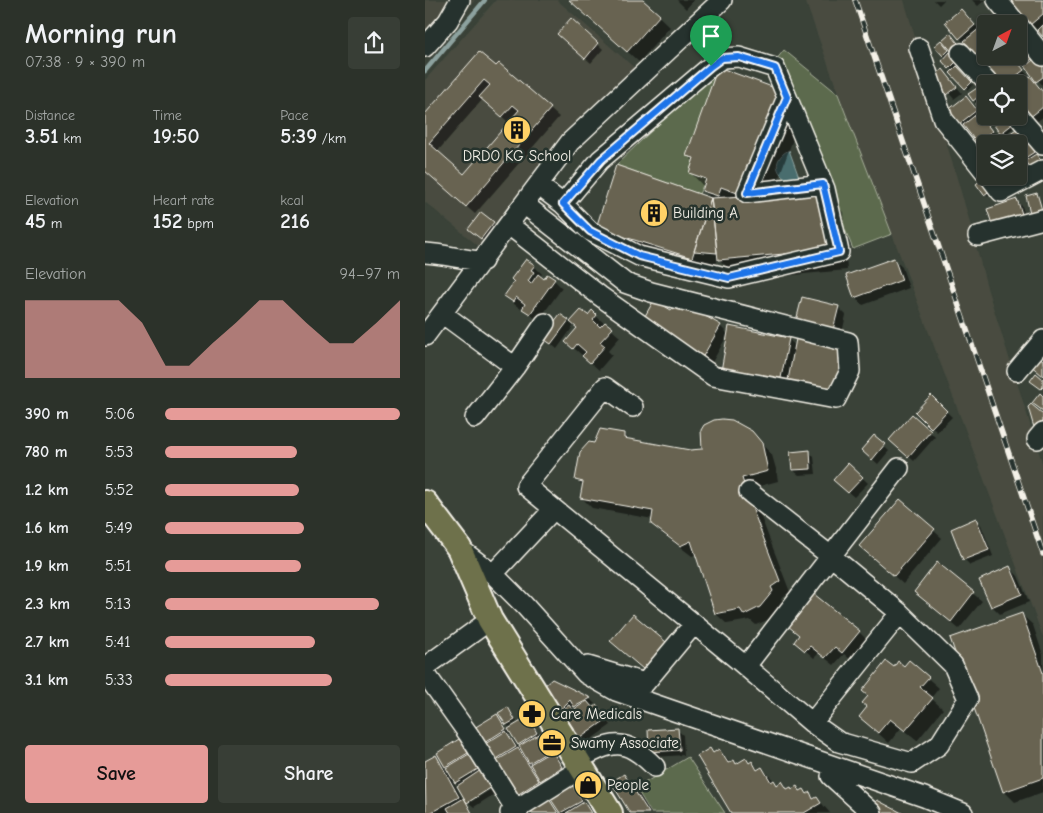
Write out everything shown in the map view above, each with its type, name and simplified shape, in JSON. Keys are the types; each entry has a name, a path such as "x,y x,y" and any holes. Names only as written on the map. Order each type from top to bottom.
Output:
{"main road":[{"path":"425,504 459,548 490,620 610,813"}],"street":[{"path":"425,46 448,20 460,0"},
{"path":"425,336 483,261 570,142 722,0"},
{"path":"997,0 1010,15"},
{"path":"1027,36 1043,56"},
{"path":"919,48 943,119 977,162"},
{"path":"961,53 981,75"},
{"path":"538,185 563,204 590,231 639,256 729,278 839,252 823,184 775,68 739,57 722,58 601,160 563,204"},
{"path":"787,97 747,193 823,184"},
{"path":"1026,125 1043,145"},
{"path":"1027,178 1043,170"},
{"path":"996,185 1001,192 1014,185"},
{"path":"509,225 599,296 713,376 836,399 850,370 848,342 625,284 524,204"},
{"path":"977,236 1043,219"},
{"path":"425,253 483,261"},
{"path":"443,314 515,367"},
{"path":"475,418 515,367 545,323"},
{"path":"1017,372 1043,340"},
{"path":"633,407 605,387 526,486 812,723 839,742 912,763 939,746 968,699 953,665 900,613 749,492"},
{"path":"745,666 899,468"},
{"path":"493,574 553,510"},
{"path":"459,548 493,574 524,604 586,674 616,692 915,793 963,813"},
{"path":"812,723 900,613"},
{"path":"425,667 490,620"},
{"path":"572,658 596,670 645,683 694,624"},
{"path":"425,673 469,735 515,812 605,746 617,744 632,748 655,767"},
{"path":"831,776 872,813"}],"shaded area":[{"path":"425,0 475,0 425,59"},
{"path":"496,0 557,0 637,70 573,124 482,249 425,202 425,80"},
{"path":"805,0 904,0 967,212 988,291 1043,465 1043,637 892,234 864,165"}],"green space":[{"path":"784,50 838,94 892,234 853,249 776,60"},
{"path":"718,67 687,156 694,158 689,173 706,179 699,194 616,165"},
{"path":"688,757 725,813 651,813 636,788"}],"water":[{"path":"789,150 800,180 785,178 778,170 777,164 779,159"}],"building":[{"path":"569,0 643,0 660,15 627,52"},
{"path":"1010,0 1043,0 1043,14 1030,25 1027,21 1027,15 1022,15"},
{"path":"961,9 975,25 959,39 945,22"},
{"path":"1008,10 1009,15 1000,15"},
{"path":"571,18 598,43 585,59 557,34"},
{"path":"1043,24 1043,37 1037,30"},
{"path":"977,30 977,57 964,41"},
{"path":"950,33 961,47 953,53 942,40"},
{"path":"1027,37 1033,44 1027,48"},
{"path":"941,40 949,50 943,56 934,46"},
{"path":"1037,45 1042,52 1027,63 1027,52"},
{"name":"DRDO KG School","path":"479,52 496,66 499,63 551,108 466,207 425,171 425,114","holes":["484,80 490,85 479,97 502,117 513,105 519,110 464,174 429,143"]},
{"path":"950,52 958,60 949,69 942,61"},
{"path":"1043,53 1043,77 1036,82 1025,66"},
{"path":"992,65 1020,65 1024,70 1018,75 992,75 987,69"},
{"path":"957,66 972,82 965,89 950,73"},
{"path":"718,67 783,91 740,194 721,187 718,196 702,191 706,179 689,173 694,158 686,156"},
{"path":"943,69 957,87 947,95 933,76"},
{"path":"1030,76 1043,92 1043,107 1029,118 1027,115 1027,78"},
{"path":"977,88 977,98 973,101 968,94"},
{"path":"966,96 977,110 959,124 948,110"},
{"path":"977,114 977,125 987,125 992,131 987,135 977,135 977,143 963,125"},
{"path":"994,125 1011,125 1000,134"},
{"path":"1018,128 1023,135 1007,135"},
{"path":"1030,142 1036,151 1027,157 1027,144"},
{"path":"1036,154 1043,163 1032,171 1027,164 1027,160"},
{"name":"Building A","path":"616,165 711,198 692,258 596,228"},
{"path":"977,185 998,185 984,195"},
{"path":"824,191 828,250 718,260 711,198"},
{"path":"1037,193 1042,210 1030,213 1026,196"},
{"path":"711,198 717,253 694,251"},
{"path":"1017,199 1022,214 992,224 987,209"},
{"path":"481,212 494,222 481,239 468,229"},
{"path":"894,258 902,280 854,298 846,275"},
{"path":"526,259 535,265 531,270 534,272 528,281 531,284 538,274 544,279 547,274 555,279 530,314 522,309 525,304 516,297 513,302 504,296 514,282 511,279"},
{"path":"802,297 839,306 832,334 795,325"},
{"path":"654,300 671,310 677,300 721,325 702,358 641,323"},
{"path":"581,310 588,315 592,310 597,315 593,320 600,327 605,322 613,328 600,342 605,346 590,363 582,356 586,352 577,344 573,349 565,342 577,328 570,322"},
{"path":"560,314 569,320 551,344 542,338"},
{"path":"729,326 789,338 780,383 721,371"},
{"path":"796,339 845,349 836,395 787,385"},
{"path":"1037,355 1043,360 1043,376 1029,364"},
{"path":"1036,373 1043,379 1043,387 1041,389 1030,381"},
{"path":"1040,393 1043,396 1043,411 1032,403"},
{"path":"931,395 947,411 931,428 915,412"},
{"path":"1031,404 1043,414 1043,424 1035,431 1028,407"},
{"path":"912,414 931,431 908,457 889,440"},
{"path":"714,420 732,420 752,431 762,443 768,471 742,478 780,581 771,587 773,591 760,607 744,615 740,609 715,614 691,541 680,546 651,524 653,511 580,498 583,482 575,480 580,452 589,442 594,443 600,429 624,433 624,438 690,450 702,449 701,430 704,425"},
{"path":"874,435 885,444 872,460 861,450"},
{"path":"810,450 811,469 792,470 790,452"},
{"path":"848,463 863,477 848,493 833,480"},
{"path":"900,499 935,529 894,576 859,546"},
{"path":"976,518 989,550 963,560 951,529"},
{"path":"937,562 974,592 951,622 914,592"},
{"path":"1010,566 1022,594 991,607 979,580"},
{"path":"814,594 860,631 842,653 835,647 825,658 810,646 805,651 794,642 799,635 788,626"},
{"path":"1022,613 1043,673 1043,778 1003,792 950,638"},
{"path":"633,614 666,642 643,669 610,641"},
{"path":"909,660 929,677 920,687 933,698 905,731 890,719 878,733 859,717 867,707 862,703 868,696 862,691 886,661 894,667 898,661 904,666"},
{"path":"552,679 591,698 574,707 570,700 561,709 544,686"},
{"path":"587,701 593,708 597,705 607,719 580,738 561,711 569,705 573,710"},
{"path":"508,707 515,720 506,725 498,713"},
{"path":"497,714 506,729 484,743 474,728"},
{"path":"528,717 537,733 518,745 508,729"},
{"path":"678,728 680,750 649,752 648,730"},
{"path":"506,731 516,747 495,760 485,744"},
{"path":"541,733 551,750 529,763 519,746"},
{"path":"459,739 468,753 445,767 437,753"},
{"path":"518,748 539,781 517,795 496,761"},
{"path":"710,748 713,753 719,749 728,763 734,760 736,764 746,758 749,763 752,761 757,770 762,767 771,782 774,780 777,785 782,781 787,789 797,786 800,791 804,789 807,794 810,792 813,799 817,797 821,803 804,813 731,813 697,756"},
{"path":"552,751 562,767 540,781 530,764"},
{"path":"469,754 478,769 455,783 446,768"},
{"path":"436,755 459,797 430,813 426,813 425,761"},
{"path":"481,770 492,787 467,803 457,786"},
{"path":"624,774 649,813 630,813 611,782"},
{"path":"572,784 582,801 560,813 550,798"},
{"path":"464,798 472,813 450,813 447,808"},
{"path":"549,799 558,813 528,812"},
{"path":"877,800 902,813 881,813 874,805"},
{"path":"584,802 591,813 566,813"}],"waterway":[{"path":"425,71 485,0"}],"railway":[{"path":"855,0 1043,554"}],"place":[{"name":"DRDO KG School","path":"517,130"},
{"name":"Building A","path":"654,213"},
{"name":"Care Medicals","path":"532,714"},
{"name":"Swamy Associate","path":"552,743"},
{"name":"People","path":"588,785"}],"route":[{"path":"739,57 775,68 787,97 747,193 823,184 839,252 729,278 639,256 590,231 563,204 601,160 711,66 722,58 739,57"}]}
